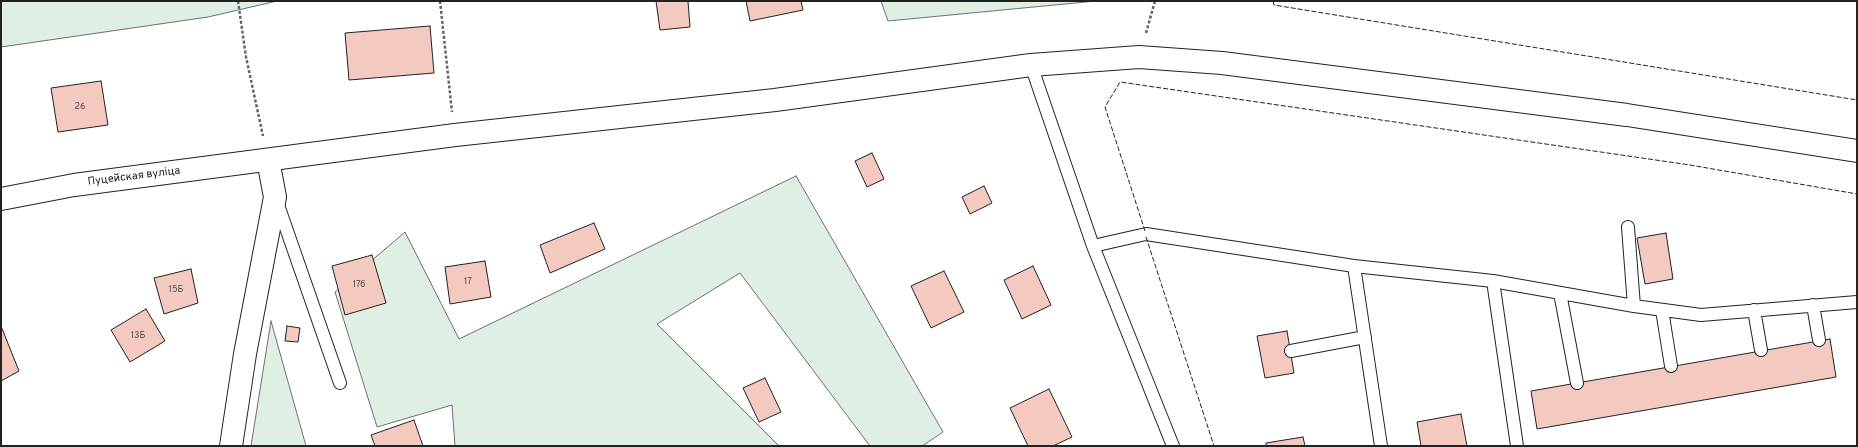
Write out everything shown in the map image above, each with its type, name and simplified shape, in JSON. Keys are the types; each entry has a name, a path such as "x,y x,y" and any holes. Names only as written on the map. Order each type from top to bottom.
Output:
{"street":[{"name":"Пуцейская вуліца","path":"1,199 74,185 455,135 775,100 1031,64 1139,57 1222,63 1603,112 1857,151"},
{"path":"231,446 245,354 275,197 268,160"}],"lane":[{"path":"1031,64 1094,246 1173,446"},
{"path":"275,197 340,383"},
{"path":"1628,227 1634,306"},
{"path":"1094,246 1146,234 1354,266 1493,282 1634,306 1701,315 1857,302"},
{"path":"1354,266 1365,337 1377,445"},
{"path":"1493,282 1517,446"},
{"path":"1560,293 1577,383"},
{"path":"1813,305 1819,340"},
{"path":"1662,310 1671,366"},
{"path":"1754,310 1761,350"},
{"path":"1291,351 1365,337"}],"path":[{"path":"238,1 246,58 268,160"},
{"path":"440,1 455,135"},
{"path":"1139,57 1155,1"}],"green space":[{"path":"1,1 277,1 208,17 1,47"},
{"path":"881,1 1096,1 888,21"},
{"path":"796,176 943,432 922,446 870,446 740,273 657,324 779,446 455,446 452,405 377,427 335,292 405,232 459,339"},
{"path":"271,321 306,446 251,446"}],"building":[{"path":"656,1 688,1 690,27 660,30"},
{"path":"746,1 801,1 803,10 750,21"},
{"path":"430,26 434,73 349,80 345,33"},
{"path":"101,81 108,125 58,132 51,88"},
{"path":"872,153 884,179 867,187 855,161"},
{"path":"984,186 992,203 970,214 962,197"},
{"path":"594,223 605,249 550,273 540,245"},
{"path":"1666,233 1673,279 1645,284 1637,238"},
{"path":"372,255 386,303 345,315 332,266"},
{"path":"485,261 491,297 450,304 445,267"},
{"path":"1033,266 1051,305 1022,319 1004,280"},
{"path":"191,269 198,303 164,314 154,278"},
{"path":"944,271 964,312 931,328 911,286"},
{"path":"146,309 165,341 130,362 111,330"},
{"path":"1,326 19,371 1,381"},
{"path":"287,326 300,328 298,342 285,341"},
{"path":"1287,331 1294,373 1265,378 1257,336"},
{"path":"1830,339 1836,377 1537,429 1531,391"},
{"path":"765,378 781,412 759,422 743,388"},
{"path":"1049,389 1072,437 1053,446 1028,446 1010,408"},
{"path":"1461,414 1467,446 1421,446 1417,422"},
{"path":"414,420 423,446 375,446 371,435"},
{"path":"1303,437 1305,446 1266,446 1266,443"}],"fence":[{"path":"1273,1 1274,5 1857,100"},
{"path":"1145,231 1105,107 1120,82 1690,165 1857,194"},
{"path":"1146,237 1214,446"}]}
